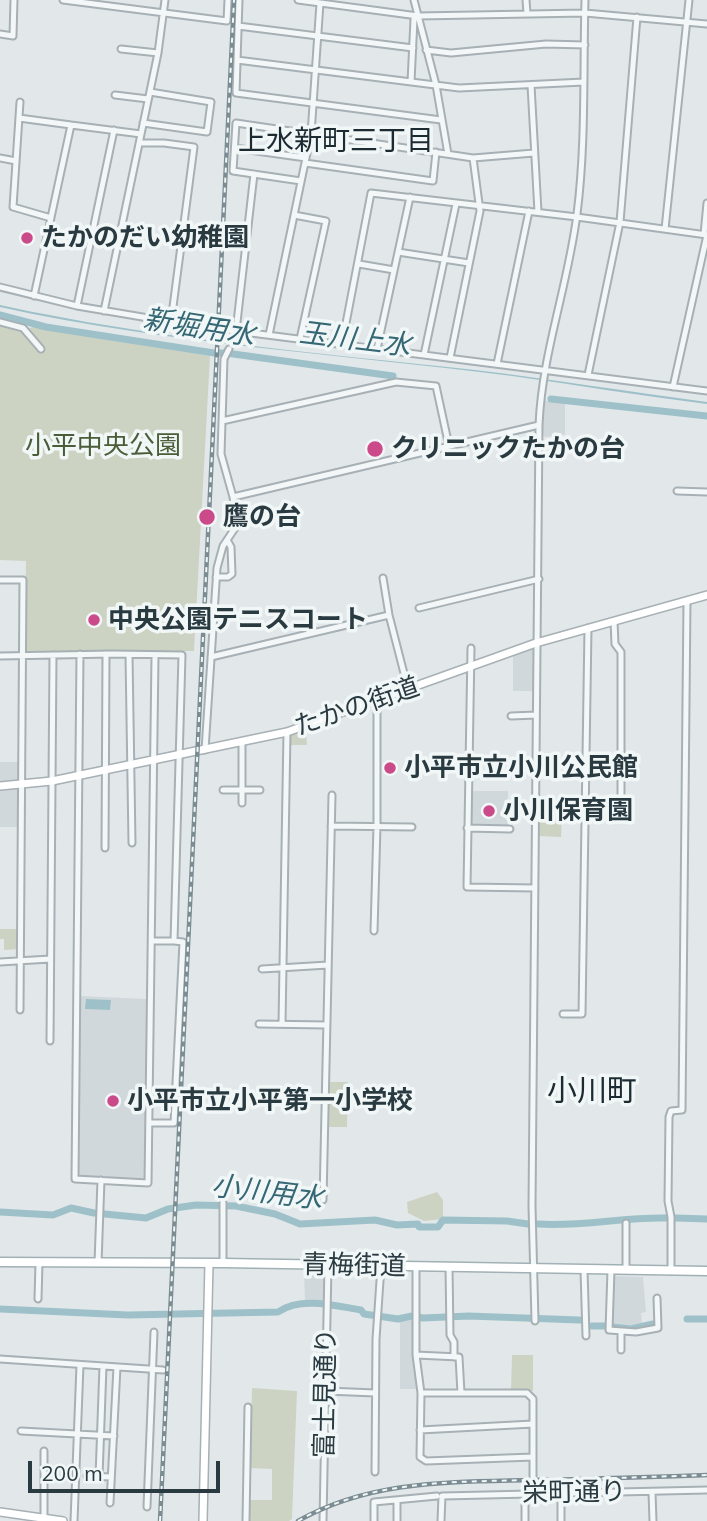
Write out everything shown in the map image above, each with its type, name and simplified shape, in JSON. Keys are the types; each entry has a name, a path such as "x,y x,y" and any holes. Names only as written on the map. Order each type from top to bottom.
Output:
{"main road":[{"name":"青梅街道","path":"0,1262 707,1271"}],"street":[{"path":"0,34 13,36 14,0"},
{"path":"63,0 227,20 228,0"},
{"path":"104,311 158,53 165,0"},
{"path":"240,0 236,93 441,120"},
{"path":"298,0 418,16 585,13 707,24"},
{"path":"414,0 436,85 448,154"},
{"path":"526,0 527,13"},
{"path":"535,1318 535,1275 532,1268 539,425 541,387 577,217 581,183 585,0"},
{"path":"665,229 689,0"},
{"path":"269,335 311,134 320,3"},
{"path":"411,82 414,19 418,16"},
{"path":"588,375 620,222 637,17"},
{"path":"238,26 413,48"},
{"path":"426,50 451,53 546,44 585,45"},
{"path":"121,49 158,53"},
{"path":"237,60 459,88 584,82"},
{"path":"531,85 538,212"},
{"path":"144,123 208,132 211,102 150,92"},
{"path":"115,95 148,99"},
{"path":"20,102 13,208 51,218"},
{"path":"19,118 141,134"},
{"path":"301,181 233,171 236,123 472,158 534,153"},
{"path":"34,296 72,125"},
{"path":"77,306 114,130"},
{"path":"140,142 164,142 194,147 171,322"},
{"path":"235,148 433,181 436,152"},
{"path":"0,158 16,161"},
{"path":"450,358 480,206 472,158"},
{"path":"232,332 254,174"},
{"path":"342,344 371,193 620,222 706,235"},
{"path":"377,349 410,197"},
{"path":"673,387 706,235 707,203"},
{"path":"424,355 456,204"},
{"path":"497,364 529,211"},
{"path":"294,215 326,221 300,339"},
{"path":"398,252 469,263"},
{"path":"359,264 394,270"},
{"path":"0,287 77,306 232,332 707,391"},
{"path":"0,322 23,328 41,349"},
{"path":"205,750 216,577 223,546 237,525 233,497 221,454 224,359 229,350"},
{"path":"222,421 396,382 436,386 449,446"},
{"path":"233,497 539,425"},
{"path":"677,491 707,492"},
{"path":"216,577 232,574 227,540"},
{"path":"383,578 388,615 408,689"},
{"path":"419,608 539,579"},
{"path":"0,580 23,580 20,1010"},
{"name":"たかの街道","path":"0,786 51,781 287,732 536,643 707,595"},
{"path":"671,1271 669,1117 671,1111 682,1110 687,601"},
{"path":"211,657 388,615"},
{"path":"614,621 615,644 621,652 621,804"},
{"path":"563,1014 582,1014 588,628"},
{"path":"471,648 467,887 535,888"},
{"path":"80,654 75,1179 148,1183 155,656"},
{"path":"105,848 106,654"},
{"path":"50,1041 53,655"},
{"path":"130,655 132,843"},
{"path":"0,656 182,655 174,941"},
{"path":"374,931 377,700"},
{"path":"511,716 536,715"},
{"path":"282,1024 287,732"},
{"path":"242,803 243,742"},
{"path":"223,790 260,790"},
{"path":"323,1200 332,795"},
{"path":"331,826 412,827"},
{"path":"467,828 510,829"},
{"path":"149,1123 174,1123 183,942 152,941"},
{"path":"0,962 50,959"},
{"path":"262,969 328,965"},
{"path":"259,1024 327,1025"},
{"path":"98,1263 101,1181"},
{"path":"223,1206 223,1263"},
{"path":"626,1223 626,1270"},
{"path":"38,1299 39,1263"},
{"path":"203,1521 209,1263"},
{"name":"富士見通り","path":"323,1521 328,1265"},
{"path":"375,1472 375,1393 381,1266"},
{"path":"416,1267 416,1355 421,1393 420,1457 426,1461 533,1457"},
{"path":"449,1267 454,1357"},
{"path":"584,1270 586,1336"},
{"path":"611,1270 608,1330 621,1333 658,1328 657,1298"},
{"path":"147,1507 154,1332"},
{"path":"621,1333 621,1350"},
{"path":"416,1355 459,1357 461,1393"},
{"path":"0,1359 163,1370"},
{"path":"74,1521 80,1365"},
{"path":"99,1477 103,1366"},
{"path":"110,1503 117,1367"},
{"path":"327,1391 375,1393"},
{"path":"421,1393 527,1393 533,1399 533,1493"},
{"path":"246,1521 248,1407"},
{"path":"420,1430 533,1424"},
{"path":"22,1431 114,1436"},
{"path":"44,1451 44,1518"},
{"path":"87,1476 111,1477"},
{"name":"栄町通り","path":"397,1500 439,1496 707,1490"},
{"path":"652,1492 653,1521"},
{"path":"561,1493 561,1521"},
{"path":"525,1494 525,1521"},
{"path":"439,1496 441,1521"},
{"path":"374,1521 374,1502 397,1500 397,1521"},
{"path":"0,1512 21,1518 63,1521"}],"shaded area":[{"path":"542,400 565,404 565,434 562,436 545,437 542,434"},
{"path":"530,648 534,651 534,691 513,691 513,655"},
{"path":"0,762 18,762 17,781 0,783"},
{"path":"16,787 19,790 19,827 0,827 0,789"},
{"name":"小川保育園","path":"470,791 508,791 506,828 470,827"},
{"name":"小平市立小平第一小学校","path":"80,996 149,999 146,1180 81,1176 78,1172"},
{"path":"304,1271 322,1271 325,1274 324,1303 305,1302"},
{"path":"614,1276 643,1277 646,1312 641,1313 642,1325 611,1326 611,1279"},
{"path":"412,1320 416,1389 400,1389 400,1321"}],"green space":[{"name":"小平中央公園","path":"0,327 20,331 33,327 210,356 194,651 24,652 26,561 0,560"},
{"path":"306,730 307,745 290,745 290,736"},
{"path":"539,815 562,815 561,837 538,836"},
{"path":"0,929 19,929 19,949 4,950"},
{"path":"329,1082 348,1082 347,1127 328,1127"},
{"path":"437,1192 443,1200 443,1219 424,1221 408,1213 407,1202"},
{"path":"512,1355 533,1355 533,1391 511,1391"},
{"path":"252,1388 297,1391 292,1519 289,1521 249,1521 249,1500 272,1500 272,1469 250,1468"}],"water":[{"path":"0,305 177,336 504,374 707,404 512,376 191,339 63,320"},
{"path":"86,999 111,1000 110,1010 85,1009"}],"waterway":[{"name":"新堀用水","path":"0,315 46,327 214,353 393,376"},
{"name":"新堀用水","path":"551,399 707,416"},
{"name":"小川用水","path":"0,1212 53,1215 71,1208 146,1218 168,1209 196,1205 236,1206 275,1214 300,1224 375,1220 397,1225 418,1224 419,1227 438,1227 443,1220 528,1224"},
{"name":"小川用水","path":"538,1224 666,1218"},
{"name":"小川用水","path":"676,1218 707,1219"},
{"path":"0,1309 128,1315 278,1312 287,1307 308,1303 341,1306 361,1310 364,1314 398,1319 412,1316 469,1316 579,1320"},
{"path":"687,1319 707,1319"},
{"path":"612,1327 631,1329 653,1324"},
{"path":"592,1326 606,1326"}],"railway":[{"path":"160,1521 234,0"},
{"path":"298,1521 354,1498 411,1486 471,1481 707,1475"}],"place":[{"name":"たかのだい幼稚園","path":"27,238"},
{"name":"クリニックたかの台","path":"375,449"},
{"name":"鷹の台","path":"207,517"},
{"name":"中央公園テニスコート","path":"94,620"},
{"name":"小平市立小川公民館","path":"390,768"},
{"name":"小川保育園","path":"489,811"},
{"name":"小平市立小平第一小学校","path":"113,1101"}],"district":[{"name":"上水新町三丁目","path":"336,142"},
{"name":"小川町","path":"592,1092"}],"water label":[{"name":"玉川上水","path":"355,340"}]}
